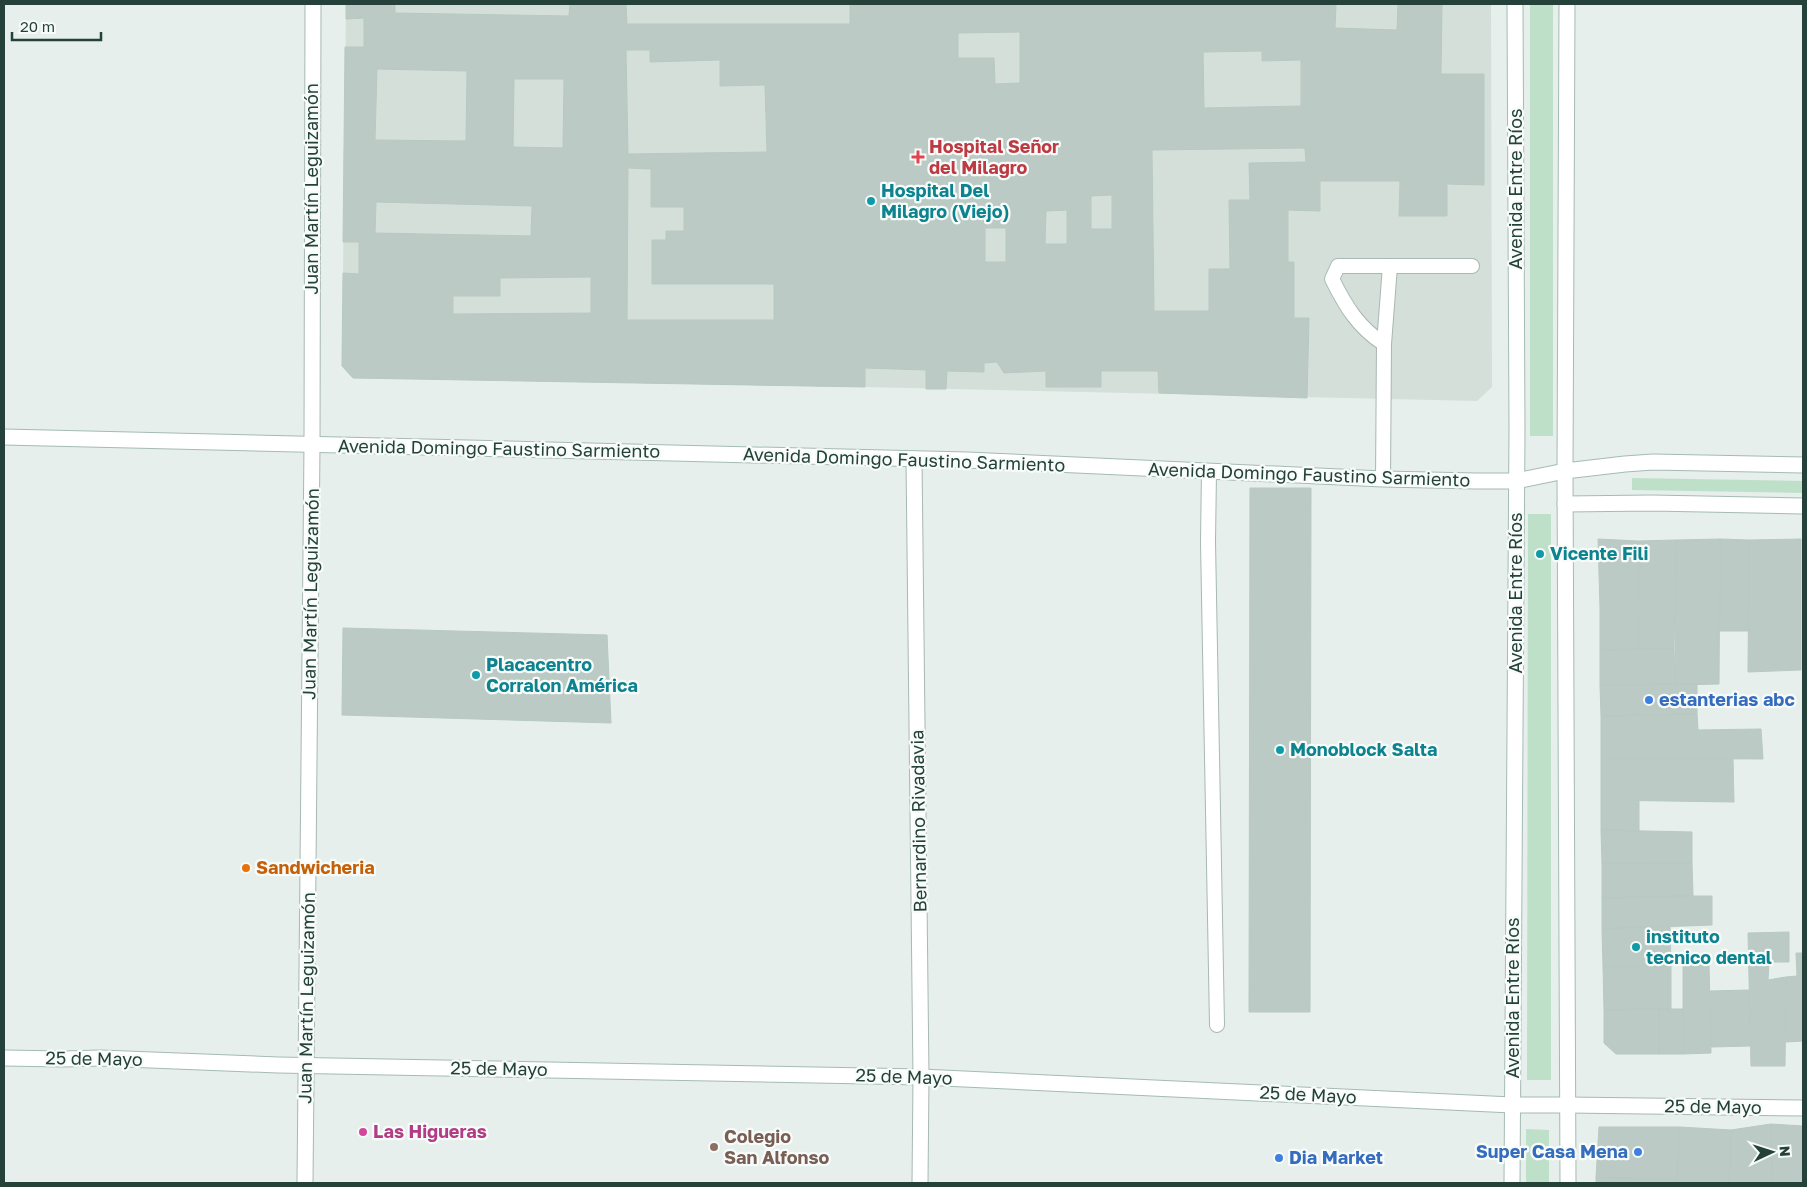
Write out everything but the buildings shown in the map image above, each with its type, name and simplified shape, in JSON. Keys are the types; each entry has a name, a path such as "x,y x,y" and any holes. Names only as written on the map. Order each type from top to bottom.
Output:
{"main road":[{"name":"Juan Martín Leguizamón","path":"305,1183 312,445 312,4"},
{"name":"Avenida Entre Ríos","path":"1512,1183 1517,420 1515,4"},
{"path":"1568,4 1565,471 1568,1183"},
{"name":"Avenida Domingo Faustino Sarmiento","path":"4,437 914,459 1383,479 1516,481 1565,471 1652,462 1803,465"},
{"name":"Bernardino Rivadavia","path":"914,459 921,1077 920,1183"},
{"path":"1565,504 1652,503 1803,506"},
{"name":"25 de Mayo","path":"4,1058 101,1058 306,1065 921,1077 1512,1105 1803,1108"}],"lane":[{"path":"1384,344 1369,334 1346,307 1332,279 1338,266 1472,266"},
{"path":"1383,479 1384,344 1390,266"},
{"path":"1209,471 1208,552 1217,1025"}],"shaded area":[{"name":"Hospital Señor del Milagro","path":"346,4 1491,4 1492,387 1477,401 353,378 342,366"}],"green space":[{"path":"1530,4 1553,4 1553,436 1530,436"},
{"path":"1632,478 1803,481 1803,493 1632,490"},
{"path":"1528,514 1551,514 1551,1080 1527,1080"},
{"path":"1526,1129 1549,1130 1549,1183 1526,1183"}],"place":[{"name":"Hospital Señor del Milagro","path":"918,157"},
{"name":"Hospital Del Milagro (Viejo)","path":"871,201"},
{"name":"Vicente Fili","path":"1540,554"},
{"name":"Placacentro Corralon América","path":"476,675"},
{"name":"estanterias abc","path":"1649,700"},
{"name":"Monoblock Salta","path":"1280,750"},
{"name":"Sandwicheria","path":"246,868"},
{"name":"instituto tecnico dental","path":"1636,947"},
{"name":"Las Higueras","path":"363,1132"},
{"name":"Colegio San Alfonso","path":"714,1147"},
{"name":"Super Casa Mena","path":"1638,1152"},
{"name":"Dia Market","path":"1279,1158"}]}
